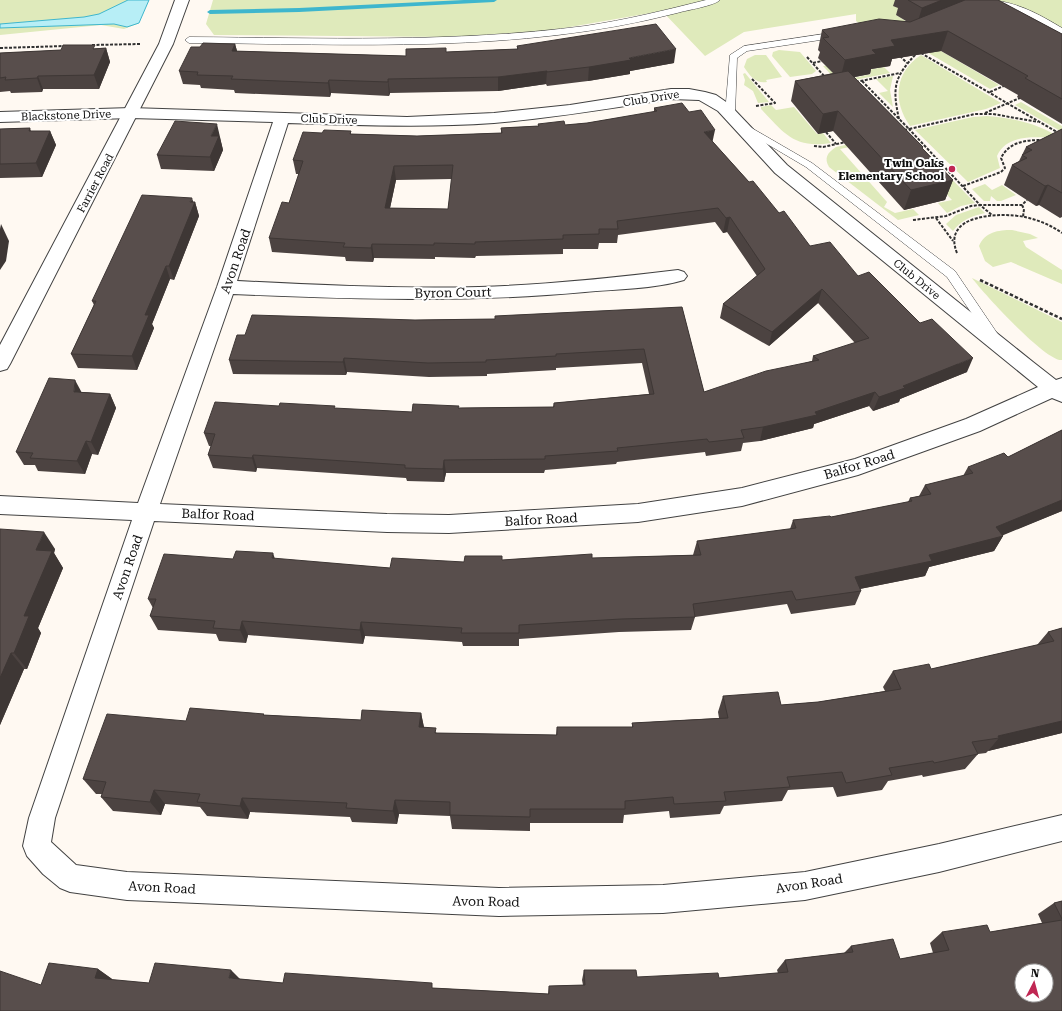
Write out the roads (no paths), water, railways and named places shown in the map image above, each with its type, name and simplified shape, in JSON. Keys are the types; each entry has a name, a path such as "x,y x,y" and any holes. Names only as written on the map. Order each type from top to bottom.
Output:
{"street":[{"name":"Farrier Road","path":"0,364 166,44 182,0"},
{"name":"Club Drive","path":"131,113 407,122 494,118 570,110 686,93 703,96 716,102 779,167 998,344 1060,390"},
{"name":"Blackstone Drive","path":"0,117 131,113"},
{"name":"Avon Road","path":"282,118 226,287 146,511 42,818 38,846 53,864 70,878 127,886 498,902 662,899 805,886 938,858 1062,828"},
{"name":"Byron Court","path":"226,287 381,293 480,292 589,286 678,276"},
{"name":"Balfor Road","path":"0,505 387,523 441,524 638,513 742,497 858,467 973,425 1060,390"}],"lane":[{"path":"189,40 490,39 586,28 657,16 716,0"},
{"path":"979,7 995,3 1013,6 1062,30"},
{"path":"845,33 744,49 733,57 733,118 809,165 951,274 998,344"}],"water":[{"path":"128,0 149,0 139,23 127,27 114,24 0,28 0,24 84,17 99,14"}],"waterway":[{"path":"210,12 299,10 494,0"}],"place":[{"name":"Twin Oaks Elementary School","path":"952,169"}]}
